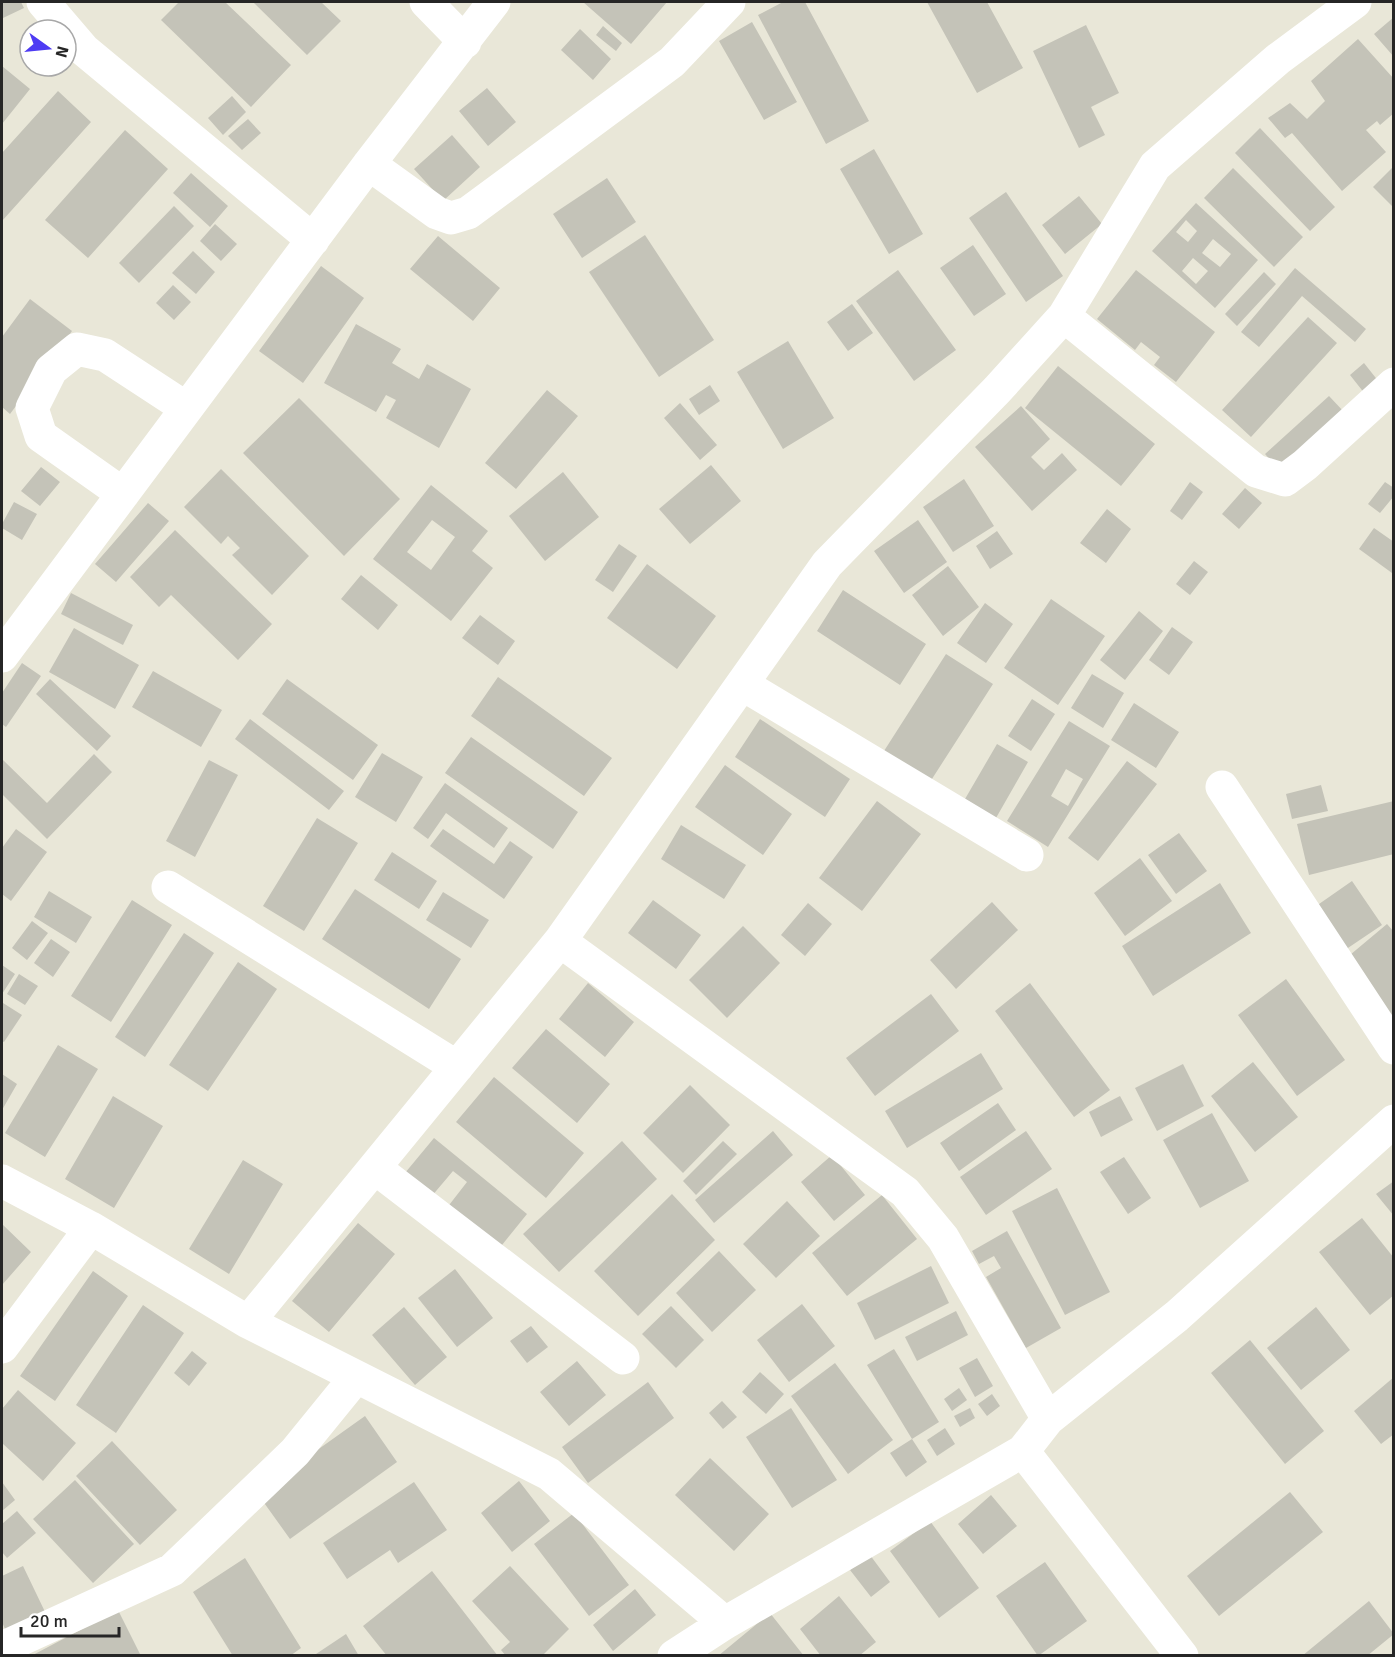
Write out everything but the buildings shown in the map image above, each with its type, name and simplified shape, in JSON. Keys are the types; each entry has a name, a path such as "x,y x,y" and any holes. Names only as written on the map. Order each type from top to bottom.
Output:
{"street":[{"path":"43,2 84,50 313,240"},
{"path":"426,2 465,42"},
{"path":"2,656 369,164 494,2"},
{"path":"369,164 437,213 451,218 468,213 672,62 729,2"},
{"path":"248,1322 560,941 827,564 998,390 1064,316 1155,166 1278,59 1355,2"},
{"path":"1064,316 1257,471 1275,478 1285,480 1305,465 1394,384"},
{"path":"123,494 41,436 32,408 51,370 77,349 105,355 186,408"},
{"path":"742,684 1028,855"},
{"path":"1222,787 1394,1048"},
{"path":"168,887 457,1067"},
{"path":"560,941 905,1192 943,1238 1048,1419"},
{"path":"674,1656 724,1623 1023,1451 1048,1419 1178,1316 1394,1121"},
{"path":"375,1168 623,1358"},
{"path":"2,1180 91,1228 248,1322 549,1474 724,1623"},
{"path":"2,1347 91,1228"},
{"path":"2,1648 172,1570 295,1452 356,1377"},
{"path":"1023,1451 1182,1656"}]}
